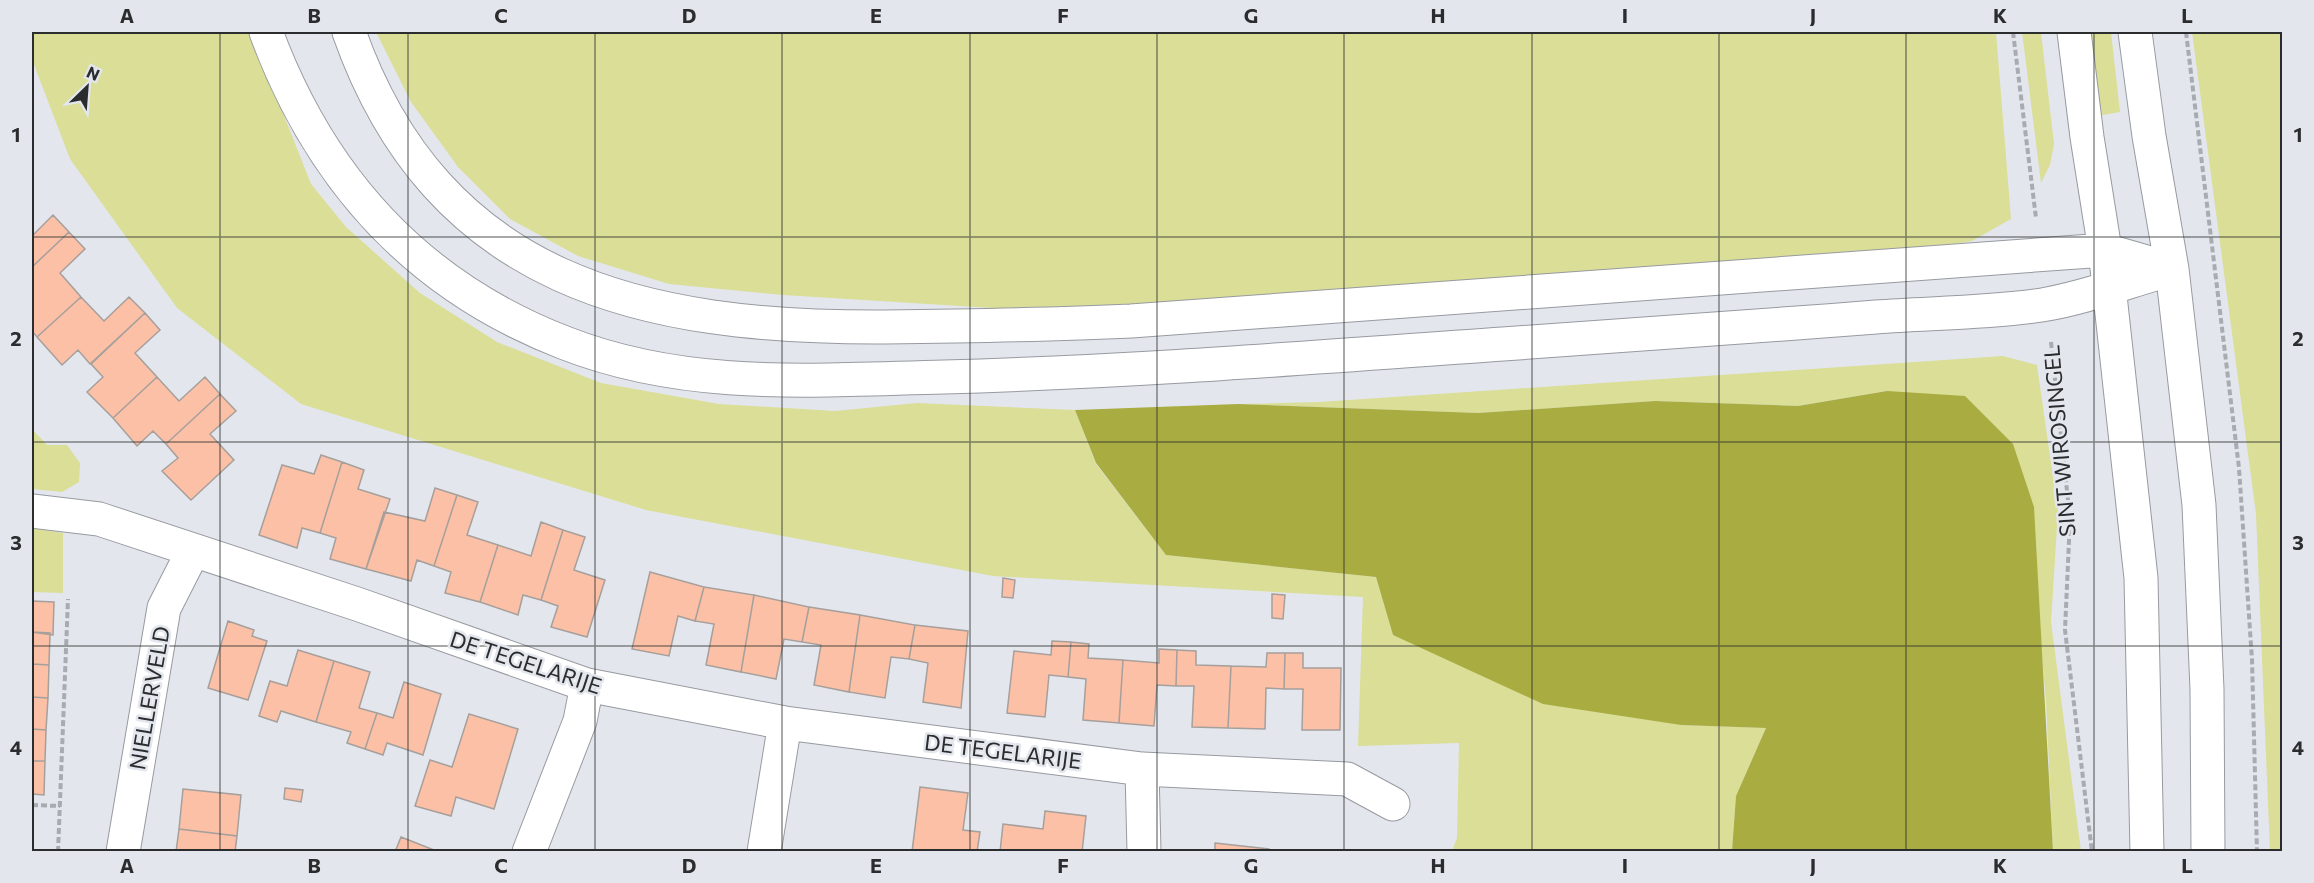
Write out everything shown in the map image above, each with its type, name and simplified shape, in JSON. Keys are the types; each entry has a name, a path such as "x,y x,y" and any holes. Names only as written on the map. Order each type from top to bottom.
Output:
{"main road":[{"path":"266,32 289,88 317,141 363,202 419,258 480,302 535,331 599,355 675,372 778,382 1089,373 2046,304 2172,269"},
{"path":"349,32 374,91 399,134 437,182 497,239 532,262 606,294 647,306 741,322 835,328 1005,327 1119,321 2105,250 2172,269"},
{"path":"2074,32 2087,137 2105,250 2140,578 2147,852"},
{"path":"2135,32 2148,136 2172,269 2199,505 2207,689 2208,852"},
{"name":"DE TEGELARIJE","path":"32,511 99,519 357,604 587,685 785,723 1142,769 1347,778 1393,804"},
{"name":"NIELLERVELD","path":"123,852 164,608 193,551"},
{"path":"529,852 580,721 587,685"},
{"path":"764,852 785,723"},
{"path":"1142,769 1144,852"}],"path":[{"path":"2013,32 2040,254"},
{"name":"SINT WIROSINGEL","path":"2046,304 2070,519 2064,630 2092,852"},
{"path":"58,852 68,599"},
{"path":"32,805 60,806"}],"green space":[{"path":"32,32 251,32 311,184 346,227 420,293 497,342 601,383 719,404 835,411 917,403 1075,410 1096,464 1166,555 1376,577 1393,635 1681,725 1766,728 1736,796 1732,851 1452,851 1457,838 1459,743 1358,746 1363,597 993,576 646,510 301,404 177,308 70,159 33,62"},
{"path":"376,32 1996,32 2011,219 1972,241 1910,251 1127,307 1008,309 783,295 669,284 578,256 510,219 458,167 411,102"},
{"path":"2022,32 2041,32 2054,144 2050,165 2041,183"},
{"path":"2086,32 2111,32 2120,112 2097,116"},
{"path":"2192,32 2282,32 2282,851 2270,851 2256,514"},
{"path":"2003,356 2037,365 2058,512 2051,622 2081,851 2053,851 2046,701 2040,633 1887,391 1798,406 1655,401 1478,413 1238,404 1319,402"},
{"path":"32,429 47,445 67,445 80,463 79,482 62,492 32,489"},
{"path":"32,528 63,533 63,593 32,592"}],"shaded area":[{"path":"1887,391 1965,396 2013,444 2034,507 2053,851 1732,851 1736,796 1766,728 1681,725 1543,704 1393,635 1376,577 1166,555 1096,463 1075,410 1238,404 1478,413 1655,401 1798,406"}],"building":[{"path":"53,215 69,232 32,267 32,236"},
{"path":"69,232 85,249 60,273 81,297 37,337 32,331 32,267"},
{"path":"81,297 104,321 129,297 145,313 90,364 78,350 62,365 37,337"},
{"path":"145,313 160,330 135,353 157,377 113,418 87,392 103,377 91,364"},
{"path":"157,377 179,401 205,377 220,394 166,444 153,431 137,446 113,418"},
{"path":"220,394 236,411 210,434 234,460 191,500 162,471 178,458 166,444"},
{"path":"321,455 342,462 320,533 302,528 297,548 259,535 282,465 314,474"},
{"path":"342,462 364,470 358,489 390,499 366,569 330,559 336,538 320,533"},
{"path":"435,488 457,495 434,566 417,560 411,581 366,569 384,512 425,521"},
{"path":"457,495 478,502 467,535 498,545 480,602 445,593 451,572 434,566"},
{"path":"541,522 563,530 541,600 523,595 518,615 480,602 498,545 531,556"},
{"path":"563,530 585,537 574,570 605,580 587,637 551,627 558,606 541,600"},
{"path":"650,572 704,587 695,621 678,616 669,656 632,649"},
{"path":"1003,578 1015,580 1013,598 1002,597"},
{"path":"704,587 754,595 741,672 706,665 714,624 695,621"},
{"path":"1272,594 1285,595 1283,619 1272,618"},
{"path":"754,595 809,607 802,642 784,639 776,679 741,672"},
{"path":"32,601 54,602 53,635 32,632"},
{"path":"809,607 860,615 849,692 814,685 821,645 802,642"},
{"path":"860,615 915,625 909,659 891,657 885,698 849,692"},
{"path":"228,621 254,630 252,636 267,641 248,700 208,688"},
{"path":"915,625 968,631 961,708 923,702 928,663 909,659"},
{"path":"32,632 50,633 49,665 32,664"},
{"path":"1052,641 1071,642 1068,677 1049,675 1045,717 1007,713 1014,651 1051,655"},
{"path":"1071,642 1089,644 1088,658 1123,660 1119,723 1083,720 1086,679 1068,677"},
{"path":"1159,649 1177,650 1176,686 1157,685 1154,726 1119,723 1123,660 1159,663"},
{"path":"298,650 334,661 316,722 281,711 277,722 259,716 270,681 287,686"},
{"path":"1177,650 1196,651 1196,665 1231,666 1228,728 1192,727 1194,686 1176,686"},
{"path":"1267,653 1285,653 1284,689 1266,688 1265,729 1228,728 1231,666 1266,667"},
{"path":"1285,653 1303,653 1303,668 1341,668 1340,730 1302,730 1303,689 1284,689"},
{"path":"334,661 370,672 359,708 377,713 365,749 347,743 351,732 316,722"},
{"path":"32,664 49,665 48,698 32,697"},
{"path":"404,682 441,694 423,755 387,743 383,755 365,749 377,713 393,718"},
{"path":"32,697 48,698 46,730 32,729"},
{"path":"469,714 518,729 494,809 456,797 451,816 415,806 430,760 452,767"},
{"path":"32,729 46,730 45,761 32,761"},
{"path":"32,761 45,761 44,795 32,794"},
{"path":"920,787 968,793 963,830 980,832 977,852 912,852"},
{"path":"285,788 303,790 301,802 284,799"},
{"path":"183,789 241,795 237,836 179,829"},
{"path":"1045,811 1086,816 1082,852 1000,852 1003,824 1043,829"},
{"path":"179,829 237,836 235,852 176,852"},
{"path":"401,837 439,852 395,852"},
{"path":"1215,843 1269,849 1269,852 1215,852"}]}
